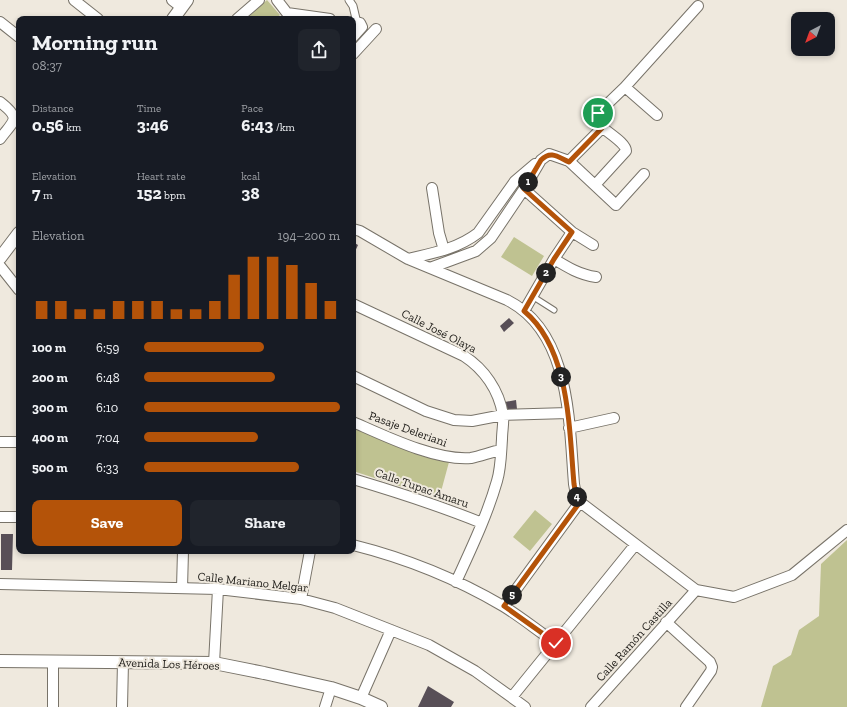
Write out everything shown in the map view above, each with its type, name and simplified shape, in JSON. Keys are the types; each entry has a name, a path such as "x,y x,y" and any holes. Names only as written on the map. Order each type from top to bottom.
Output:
{"street":[{"path":"74,0 94,16"},
{"path":"240,16 259,0"},
{"path":"277,0 284,16"},
{"path":"349,0 354,6 355,16"},
{"path":"595,185 626,151 624,145 602,128 598,123 598,113 625,86 698,6"},
{"path":"0,22 16,35"},
{"path":"356,23 360,23 362,27 356,34"},
{"path":"356,51 376,29"},
{"path":"625,86 657,115"},
{"path":"0,102 14,115 14,120 0,139"},
{"path":"569,162 602,128"},
{"path":"408,259 462,244 478,233 515,181 549,154 569,162 616,205 644,174"},
{"path":"430,268 476,251 491,238 524,189 541,160"},
{"path":"432,188 439,233 444,250"},
{"path":"524,189 572,232 593,245"},
{"path":"356,230 408,259 507,300 530,316 541,330 551,349 563,381 568,413 574,484 576,495 580,502 696,590 734,597 792,575 847,530"},
{"path":"524,311 554,259 572,232"},
{"path":"0,258 16,237"},
{"path":"554,259 574,270 588,276 596,277"},
{"path":"0,266 16,286"},
{"name":"Calle José Olaya","path":"356,305 450,349 475,364 485,375 495,390 503,415 498,480 482,523 456,582"},
{"path":"356,377 426,411 454,420 472,421 503,415 568,413"},
{"path":"569,428 614,418"},
{"name":"Pasaje Deleriani","path":"356,423 431,453 448,457 471,458 501,450"},
{"path":"0,442 16,442"},
{"name":"Calle Tupac Amaru","path":"356,480 432,503 482,523"},
{"path":"504,606 580,502"},
{"path":"0,517 16,517"},
{"path":"512,697 635,545"},
{"path":"356,546 410,562 456,582 504,606 556,643"},
{"path":"182,588 183,554"},
{"path":"301,599 309,554"},
{"name":"Calle Mariano Melgar","path":"0,584 218,589 301,599 334,608 429,645 475,671 525,707"},
{"path":"214,663 218,589"},
{"name":"Calle Ramón Castilla","path":"591,707 696,590"},
{"path":"666,622 710,662 712,667 711,671 686,707"},
{"path":"361,698 390,630"},
{"name":"Avenida Los Héroes","path":"0,661 214,663 331,688 361,698 381,707"},
{"path":"53,661 53,707"},
{"path":"122,707 123,662"},
{"path":"325,707 331,688"}],"lane":[{"path":"532,296 554,310"}],"green space":[{"path":"267,0 280,15 279,16 249,16"},
{"path":"514,237 544,256 532,276 501,257"},
{"path":"356,428 423,456 449,462 439,499 356,472"},
{"path":"535,510 552,524 530,551 513,537"},
{"path":"847,540 847,707 761,707 773,666 791,655 799,630 819,616 821,564"}],"building":[{"path":"509,318 514,323 504,332 500,326"},
{"path":"516,400 517,409 506,410 505,402"},
{"path":"1,534 13,534 12,570 1,570"},
{"path":"428,686 454,702 451,707 418,707"}],"route":[{"path":"556,643 504,606 580,502 576,495 574,484 568,413 563,381 551,349 541,330 524,311 554,259 572,232 524,189 541,160 545,156 549,154 553,155 569,162 602,128 598,123 598,113"}]}
